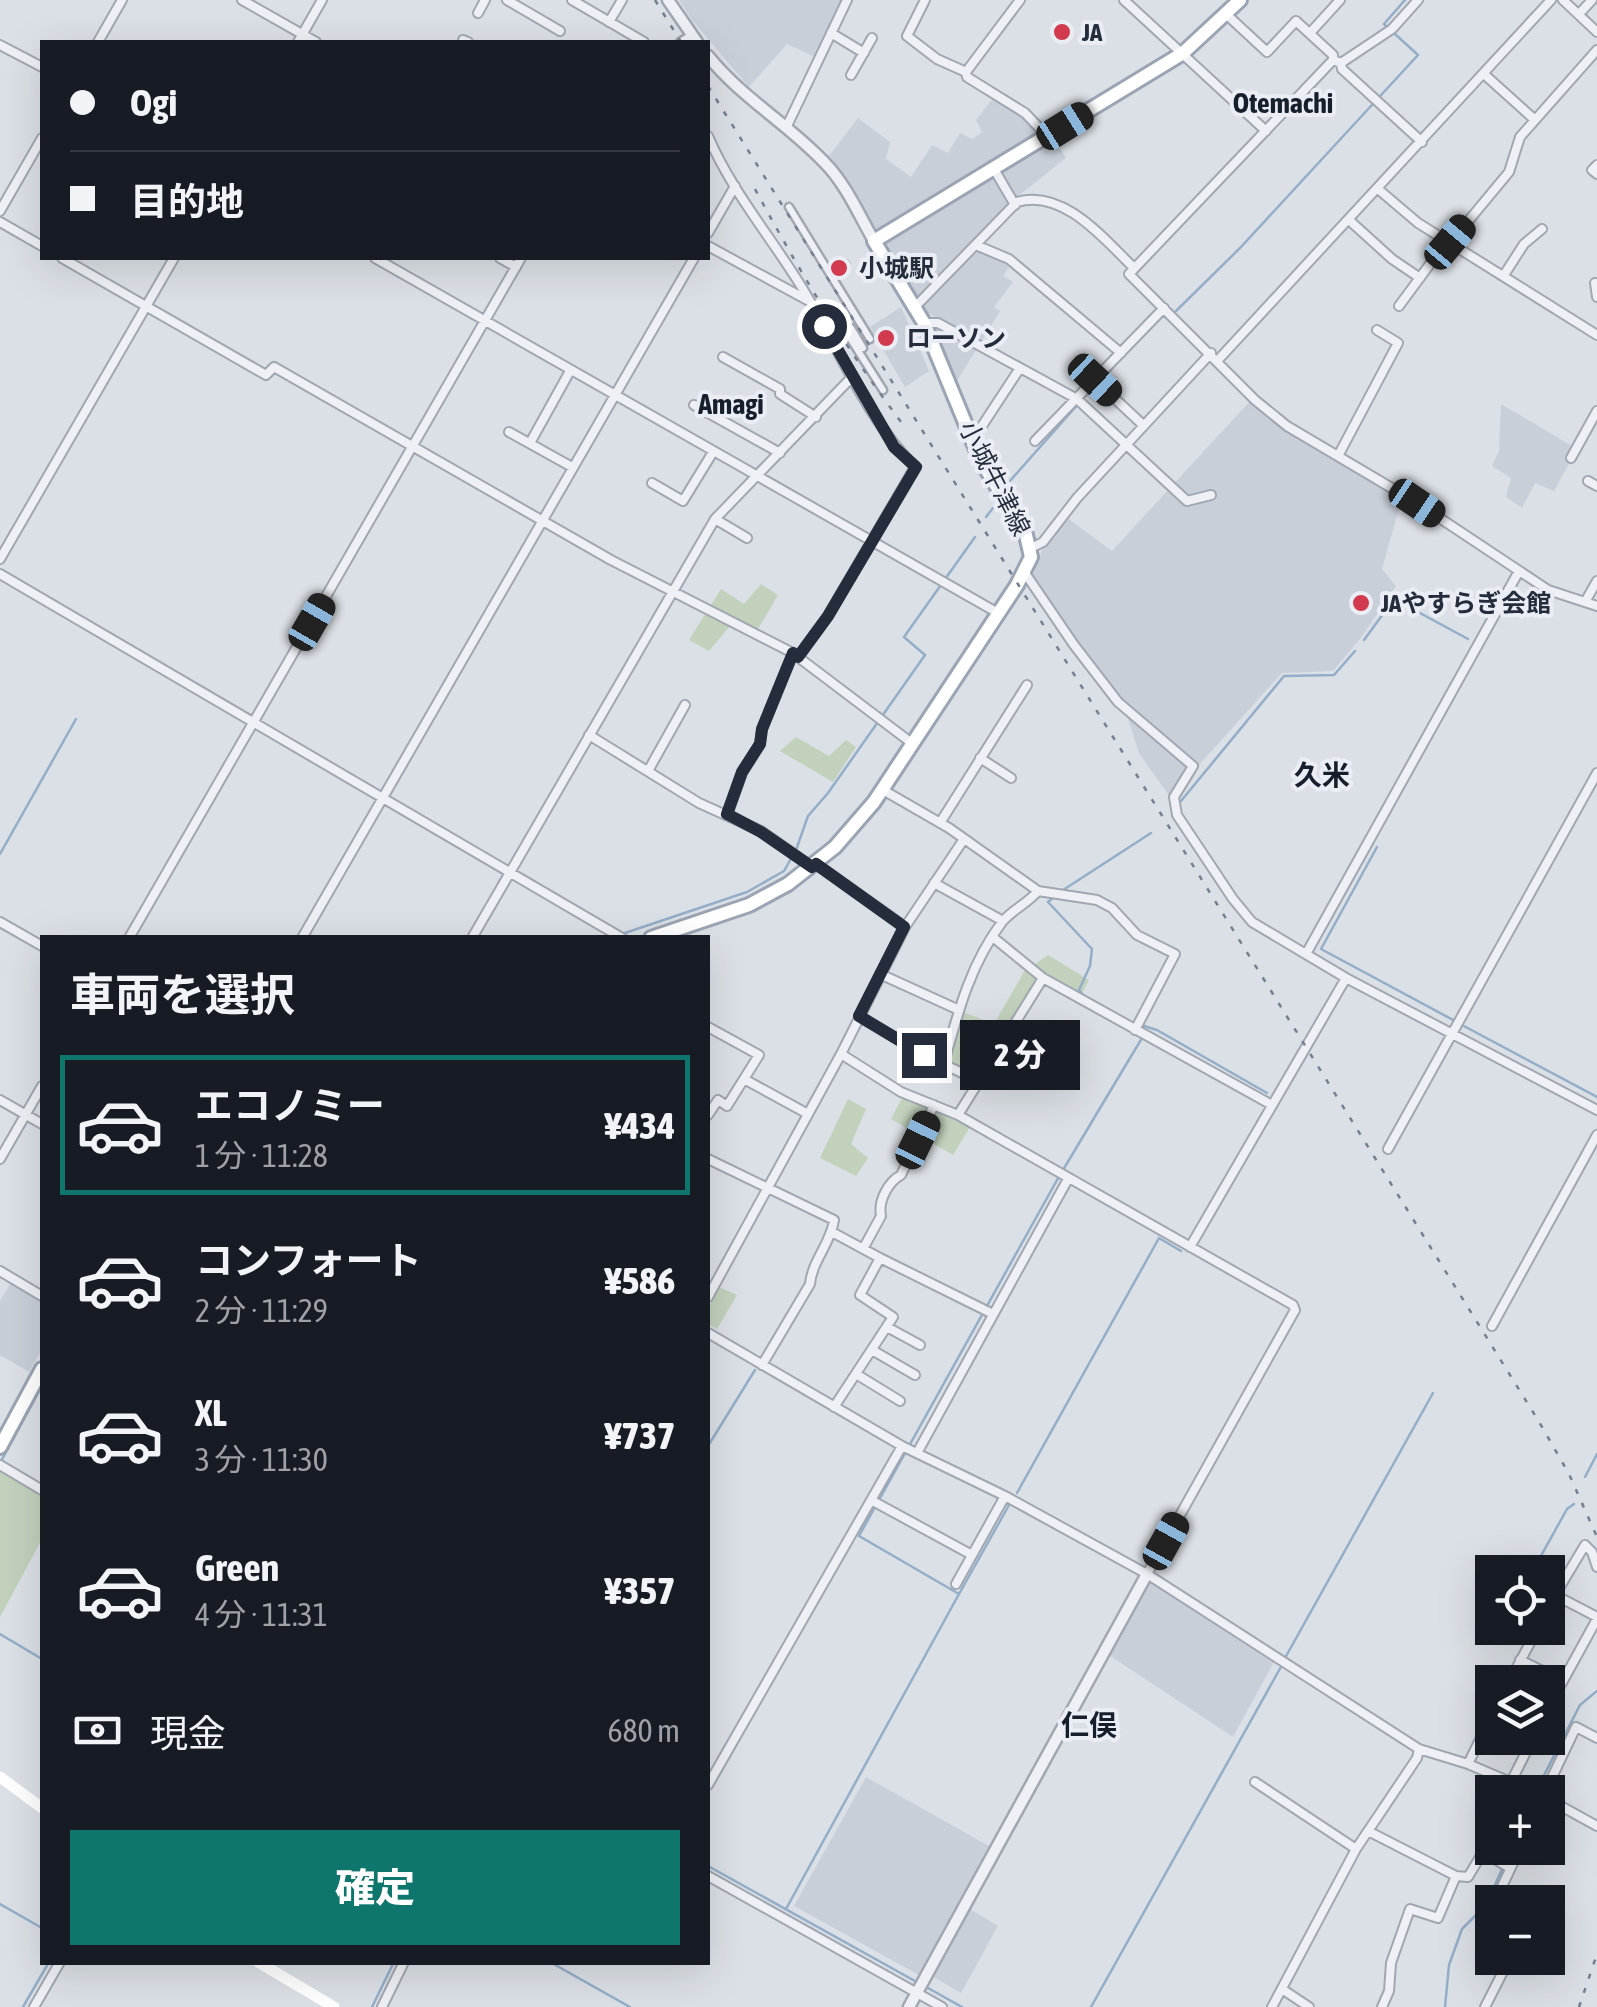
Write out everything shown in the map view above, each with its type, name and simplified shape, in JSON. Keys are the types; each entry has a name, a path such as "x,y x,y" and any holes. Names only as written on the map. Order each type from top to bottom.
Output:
{"main road":[{"path":"874,242 1183,53 1240,0"},
{"name":"小城牛津線","path":"660,935 749,905 814,865 856,826 1025,572 1031,548 980,458 924,323 874,242"},
{"path":"0,1445 40,1373"},
{"path":"0,1777 40,1807"},
{"path":"263,1965 334,2007"}],"street":[{"path":"99,40 122,0"},
{"path":"242,0 300,39 322,0"},
{"path":"478,13 485,0"},
{"path":"507,0 560,31"},
{"path":"572,0 641,40"},
{"path":"610,22 622,0"},
{"path":"668,0 694,39"},
{"path":"786,128 846,0"},
{"path":"926,0 907,36 1025,113 1048,136"},
{"path":"966,72 1020,0"},
{"path":"1124,0 1266,130"},
{"path":"1136,10 1144,0"},
{"path":"1310,33 1340,0"},
{"path":"1418,0 1392,29 1337,61 1129,274 1276,417 1417,503 1548,590 1597,606"},
{"path":"1031,548 1043,542 1076,498 1143,425 1349,220 1552,0"},
{"path":"1563,0 1597,32"},
{"path":"1579,14 1592,0"},
{"path":"1226,14 1267,52 1296,21 1333,55 1342,70 1422,142"},
{"path":"831,34 864,53"},
{"path":"850,75 872,38"},
{"path":"0,44 40,66"},
{"path":"1398,306 1509,172 1520,137 1597,50"},
{"path":"710,58 837,178 874,242"},
{"path":"1485,76 1535,120"},
{"path":"710,140 894,447 916,467 828,616 795,655 727,814"},
{"path":"0,211 40,141"},
{"path":"1597,164 1592,170 1597,174"},
{"path":"994,169 1015,205"},
{"path":"710,230 735,186"},
{"path":"1378,188 1418,224 1597,335"},
{"path":"915,306 1015,205 1033,198 1056,204 1084,222 1134,268"},
{"path":"789,207 857,312 871,340 860,349"},
{"path":"710,210 718,215"},
{"path":"1349,220 1420,278"},
{"path":"0,222 40,245"},
{"path":"1504,274 1524,244 1542,229"},
{"path":"978,246 1008,259 1121,353"},
{"path":"710,247 810,301"},
{"path":"66,260 266,375 274,366 542,520 795,655 913,744"},
{"path":"0,559 173,260"},
{"path":"378,260 998,613"},
{"path":"504,260 516,267"},
{"path":"131,935 520,260"},
{"path":"304,935 693,260"},
{"path":"831,273 845,264"},
{"path":"1595,283 1597,298"},
{"path":"831,308 884,390"},
{"path":"1036,441 1079,401 1164,308"},
{"path":"924,323 938,323 1079,401 1187,501 1211,495"},
{"path":"1338,456 1398,343 1377,330"},
{"path":"723,357 780,389 780,394 816,417"},
{"path":"970,435 980,429 1020,368"},
{"path":"530,443 570,371"},
{"path":"474,935 715,519 852,376"},
{"path":"1095,380 1143,425"},
{"path":"694,405 780,452"},
{"path":"1571,458 1597,411"},
{"path":"509,432 572,466"},
{"path":"652,482 683,500 713,452"},
{"path":"1588,481 1597,486"},
{"path":"715,519 747,538"},
{"path":"1306,954 1519,571"},
{"path":"1025,572 1118,702 1193,766 1174,797 1177,814 1232,899 1252,922 1346,978 1597,1110"},
{"path":"0,574 619,935"},
{"path":"1585,602 1597,581"},
{"path":"940,823 1027,685"},
{"path":"648,771 685,705"},
{"path":"588,734 699,802 814,865 904,927"},
{"path":"980,758 1010,778"},
{"path":"1388,1149 1597,773"},
{"path":"883,790 964,838 1038,891 1097,900 1112,908 1137,934 1175,954 1135,1030"},
{"path":"710,1293 841,1054 904,927 964,838"},
{"path":"934,883 1003,921"},
{"path":"944,1063 958,1010 979,958 1003,921 1038,891"},
{"path":"0,922 40,945"},
{"path":"994,938 1042,978 1272,1105"},
{"path":"880,974 958,1010"},
{"path":"958,1115 1042,978"},
{"path":"1190,1247 1346,978"},
{"path":"859,1016 924,1055 979,1081"},
{"path":"710,1029 759,1056 727,1106 718,1100 710,1112"},
{"path":"841,1054 901,1092 958,1115 1293,1305 1295,1310 909,2007"},
{"path":"744,1079 808,1114"},
{"path":"0,1159 40,1090"},
{"path":"0,1100 40,1123"},
{"path":"863,1249 881,1216 879,1208 892,1180 901,1174 934,1105"},
{"path":"1492,1326 1597,1134"},
{"path":"710,1160 834,1220 810,1284 762,1365"},
{"path":"917,1453 1068,1178"},
{"path":"832,1232 994,1314"},
{"path":"834,1407 892,1318 860,1295 880,1258"},
{"path":"0,1271 40,1295"},
{"path":"887,1326 920,1345"},
{"path":"710,1334 902,1446 1005,1496 1147,1574 1418,1750 1494,1775"},
{"path":"872,1350 915,1375"},
{"path":"856,1374 900,1401"},
{"path":"710,1782 902,1446"},
{"path":"1,1466 40,1489"},
{"path":"956,1584 1005,1496"},
{"path":"871,1500 972,1555"},
{"path":"1565,1578 1585,1545 1597,1567"},
{"path":"1565,1600 1597,1618 1565,1673"},
{"path":"1517,1665 1528,1645"},
{"path":"1520,1660 1530,1665"},
{"path":"1555,1775 1576,1727 1597,1738"},
{"path":"1272,2007 1356,1849 1418,1758 1418,1750"},
{"path":"1468,1764 1475,1750"},
{"path":"1255,1782 1356,1849"},
{"path":"1565,1807 1597,1826"},
{"path":"1368,1831 1456,1876 1468,1877 1476,1865"},
{"path":"1506,1865 1510,1868"},
{"path":"1502,1885 1512,1865"},
{"path":"1382,2007 1389,1991 1391,1963 1410,1909 1438,1918 1456,1876"},
{"path":"710,1877 942,2007"},
{"path":"34,2007 58,1965"},
{"path":"382,2007 403,1965"},
{"path":"1486,2007 1502,1975"},
{"path":"1282,1990 1309,2007"}],"shaded area":[{"path":"679,0 843,0 817,58 787,44 749,87"},
{"path":"994,97 1041,131 876,231 829,156 858,118 890,142 886,159 911,177 932,145 948,153 960,133 972,139 982,132 976,120"},
{"path":"1055,140 1066,158 1017,197 963,255 969,260 979,249 1011,264 1003,276 1013,282 994,307 1000,311 957,381 936,331 942,321 925,311 884,245"},
{"path":"901,307 929,371 905,387 870,327"},
{"path":"1251,400 1304,442 1402,498 1382,569 1396,586 1333,671 1282,673 1170,797 1139,753 1127,716 1038,603 1032,578 1042,550 1066,517 1112,551"},
{"path":"1501,404 1577,449 1554,491 1535,483 1522,508 1506,497 1511,478 1492,466 1499,451"},
{"path":"12,1281 40,1297 40,1353 29,1372 0,1355 0,1301"},
{"path":"1154,1582 1275,1660 1233,1737 1109,1655 1147,1586"},
{"path":"866,1777 989,1846 919,1975 794,1906"},
{"path":"970,1909 998,1926 961,1993 932,1976"}],"green space":[{"path":"761,584 778,595 758,629 735,620 709,651 689,640 721,589 744,604"},
{"path":"796,737 829,756 846,740 856,747 833,782 780,751"},
{"path":"1048,955 1089,980 1077,1003 1044,985 987,1080 948,1061 963,1012 994,1024 1024,972"},
{"path":"902,1098 970,1127 953,1155 891,1119"},
{"path":"848,1099 866,1109 851,1144 868,1158 856,1176 820,1158"},
{"path":"719,1287 737,1295 717,1329 710,1325 710,1304"},
{"path":"0,1470 40,1494 40,1543 0,1617"}],"waterway":[{"path":"1176,311 1240,248 1418,55 1384,24 1405,0"},
{"path":"1009,482 1095,385"},
{"path":"986,517 993,508"},
{"path":"619,935 747,892 784,871 808,816 925,655 904,637 975,537"},
{"path":"1364,640 1394,599 1468,639"},
{"path":"1181,801 1284,676 1334,675 1355,651"},
{"path":"0,854 76,719"},
{"path":"1060,892 1151,833"},
{"path":"1377,847 1321,949 1455,1021"},
{"path":"1054,897 1048,902 1092,949 1090,966 1079,990 1083,995 1131,1022 1157,1030 1267,1093"},
{"path":"1462,1025 1597,1097"},
{"path":"879,1500 1057,1180 1142,1038"},
{"path":"1017,1493 1159,1238 1181,1251"},
{"path":"710,1443 755,1370"},
{"path":"0,1463 40,1390"},
{"path":"1285,1658 1433,1393"},
{"path":"1585,1477 1597,1454"},
{"path":"1541,1555 1567,1509 1574,1504"},
{"path":"959,1594 1009,1505"},
{"path":"786,1909 959,1594 859,1536 875,1507"},
{"path":"0,1634 40,1658"},
{"path":"1091,2007 1282,1665"},
{"path":"1544,1775 1580,1705 1597,1691"},
{"path":"710,1867 915,1981"},
{"path":"1445,2007 1449,1965 1462,1929 1486,1905 1503,1867"},
{"path":"0,1904 40,1927"},
{"path":"23,2007 47,1965"},
{"path":"372,2007 393,1965"},
{"path":"555,1965 630,2007"},
{"path":"928,1988 962,2007"}],"railway":[{"path":"655,0 680,40"},
{"path":"710,89 1538,1420 1569,1474 1597,1537"},
{"path":"755,189 824,308 901,422"},
{"path":"1579,2007 1597,1954"}],"place":[{"name":"JA","path":"1062,32"},
{"name":"小城駅","path":"839,268"},
{"name":"ローソン","path":"886,338"},
{"name":"JAやすらぎ会館","path":"1361,603"}],"district":[{"name":"Otemachi","path":"1283,103"},
{"name":"Amagi","path":"731,404"},
{"name":"久米","path":"1322,775"},
{"name":"仁俣","path":"1089,1725"}],"route":[{"path":"824,326 894,447 916,467 828,616 798,657 793,653 762,729 760,744 742,772 727,814 812,867 816,864 830,872 904,927 859,1016 924,1055"}]}
